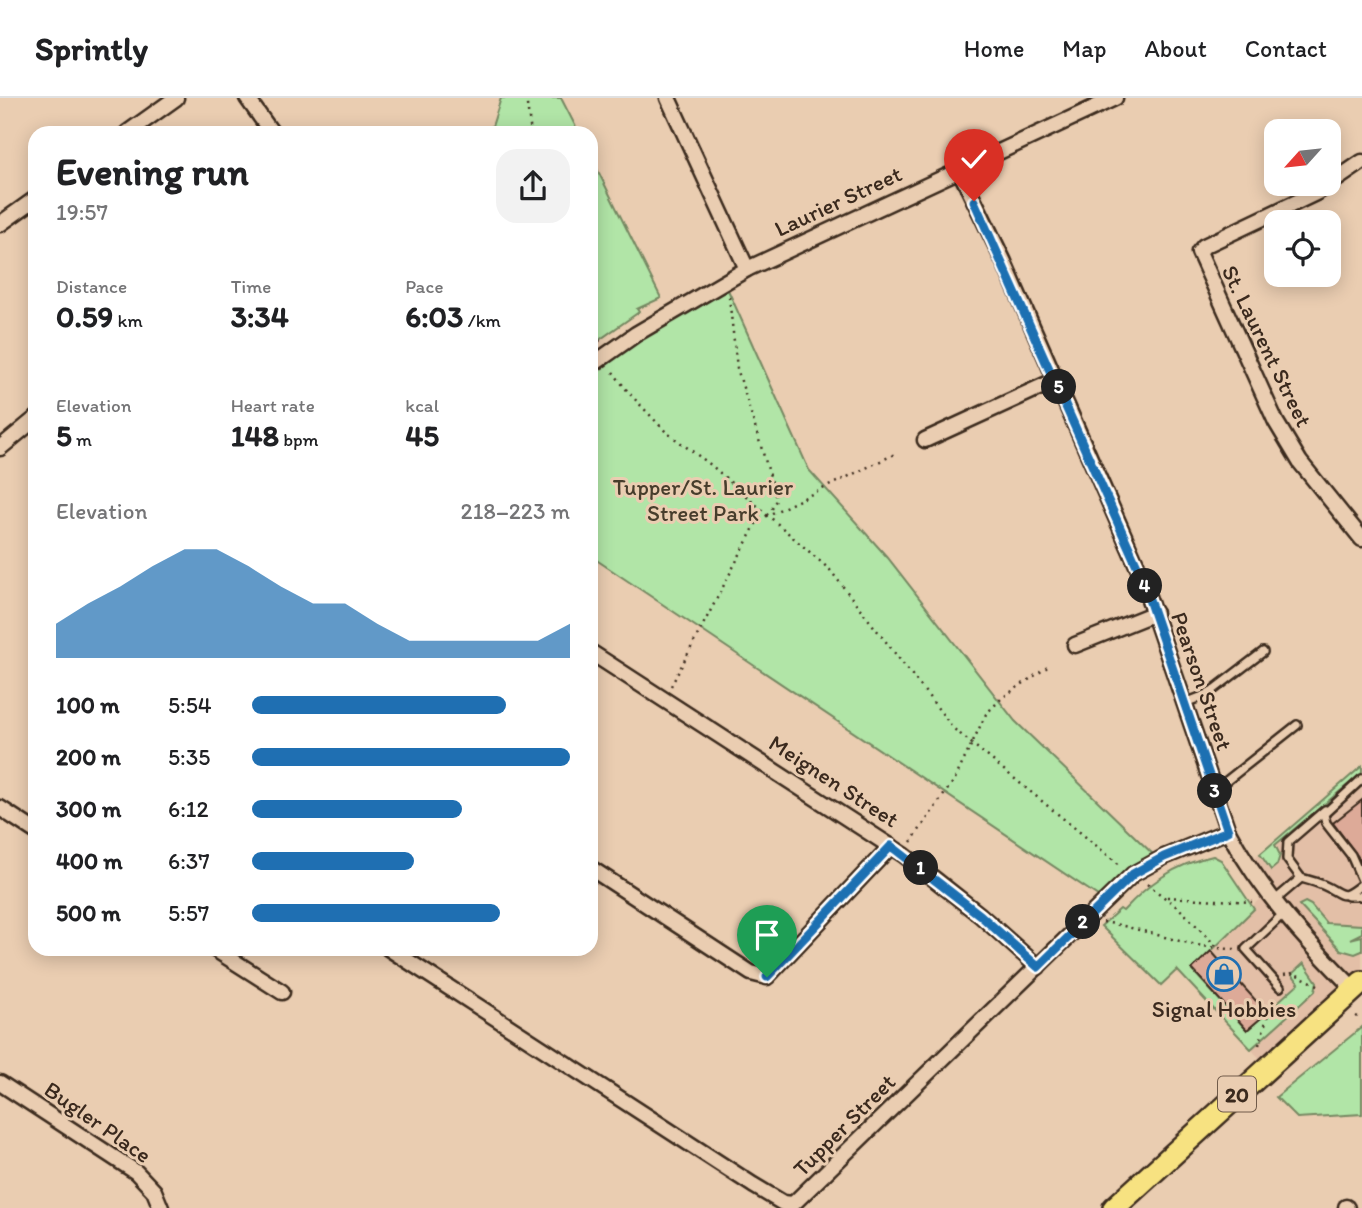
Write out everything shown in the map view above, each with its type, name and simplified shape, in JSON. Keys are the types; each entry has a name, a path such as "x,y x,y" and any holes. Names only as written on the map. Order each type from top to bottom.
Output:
{"main road":[{"name":"20","path":"1114,1208 1358,985"}],"street":[{"path":"137,126 176,98"},
{"path":"247,98 267,126"},
{"name":"Laurier Street","path":"598,361 636,334 747,269 1115,98"},
{"path":"673,99 747,269"},
{"name":"St. Laurent Street","path":"1362,162 1318,192 1204,246 1199,252 1276,422 1300,462 1362,540"},
{"name":"Pearson Street","path":"960,170 1118,519 1155,613 1228,831 1246,865 1283,914 1358,985"},
{"path":"0,224 28,204"},
{"path":"925,440 1056,380"},
{"path":"0,448 28,425"},
{"path":"1075,645 1155,613"},
{"name":"Meignen Street","path":"598,657 891,846 980,915 1038,967"},
{"path":"0,808 28,826"},
{"name":"Tupper Street","path":"400,956 753,1185 783,1203 793,1204 1133,874 1164,857 1228,831"},
{"path":"598,873 751,973 767,977 891,846"},
{"path":"226,956 282,992"},
{"name":"Bugler Place","path":"0,1083 135,1172 155,1191 161,1208"}],"lane":[{"path":"1185,703 1208,694 1263,652"},
{"path":"1214,790 1297,725"},
{"path":"1362,779 1288,842 1287,859 1301,878 1348,895 1362,896"},
{"path":"1326,810 1326,823 1351,855 1362,882 1348,895"},
{"path":"1273,902 1301,878"},
{"path":"1280,987 1246,948 1283,914"}],"path":[{"path":"526,98 530,126"},
{"path":"729,297 737,368 774,489 775,506 769,515"},
{"path":"598,338 600,342"},
{"path":"613,372 666,432 803,544 848,589 938,712 971,743 1121,866"},
{"path":"671,686 758,520 897,453"},
{"path":"911,842 955,779 986,714 1002,698 1049,666"},
{"path":"1147,884 1218,949"},
{"path":"1164,897 1188,901 1252,902"},
{"path":"1103,922 1183,943 1218,949 1246,948"},
{"path":"1272,979 1293,973 1320,986"},
{"path":"1259,1045 1269,1011"},
{"path":"1356,1017 1362,1019"}],"shaded area":[{"path":"1362,766 1362,982 1267,1066 1180,974 1266,893 1246,865"}],"green space":[{"path":"501,98 561,98 575,126 492,126"},
{"path":"598,171 661,298 637,309 639,312 598,341"},
{"name":"Tupper/St. Laurier Street Park","path":"724,281 809,470 888,558 1015,721 1159,860 1104,900 598,561 598,361"},
{"path":"1362,766 1362,773 1275,845 1280,855 1277,865 1271,870 1260,854"},
{"path":"1213,856 1221,860 1254,909 1192,970 1247,1030 1299,983 1292,974 1304,963 1317,982 1315,991 1251,1049 1177,970 1161,985 1101,926 1162,877 1186,864"},
{"path":"1305,902 1311,905 1326,923 1362,925 1362,933 1350,939 1362,936 1362,951 1355,954 1341,950 1299,905"},
{"path":"1362,1027 1362,1114 1297,1118 1276,1097"}],"building":[{"path":"1362,800 1362,862 1333,823"},
{"path":"1211,951 1267,1013 1247,1030 1192,969"}],"place":[{"name":"Signal Hobbies","path":"1224,974"}],"route":[{"path":"767,977 891,846 980,915 1038,967 1133,874 1164,857 1228,831 1139,570 1004,262 974,201"}]}
